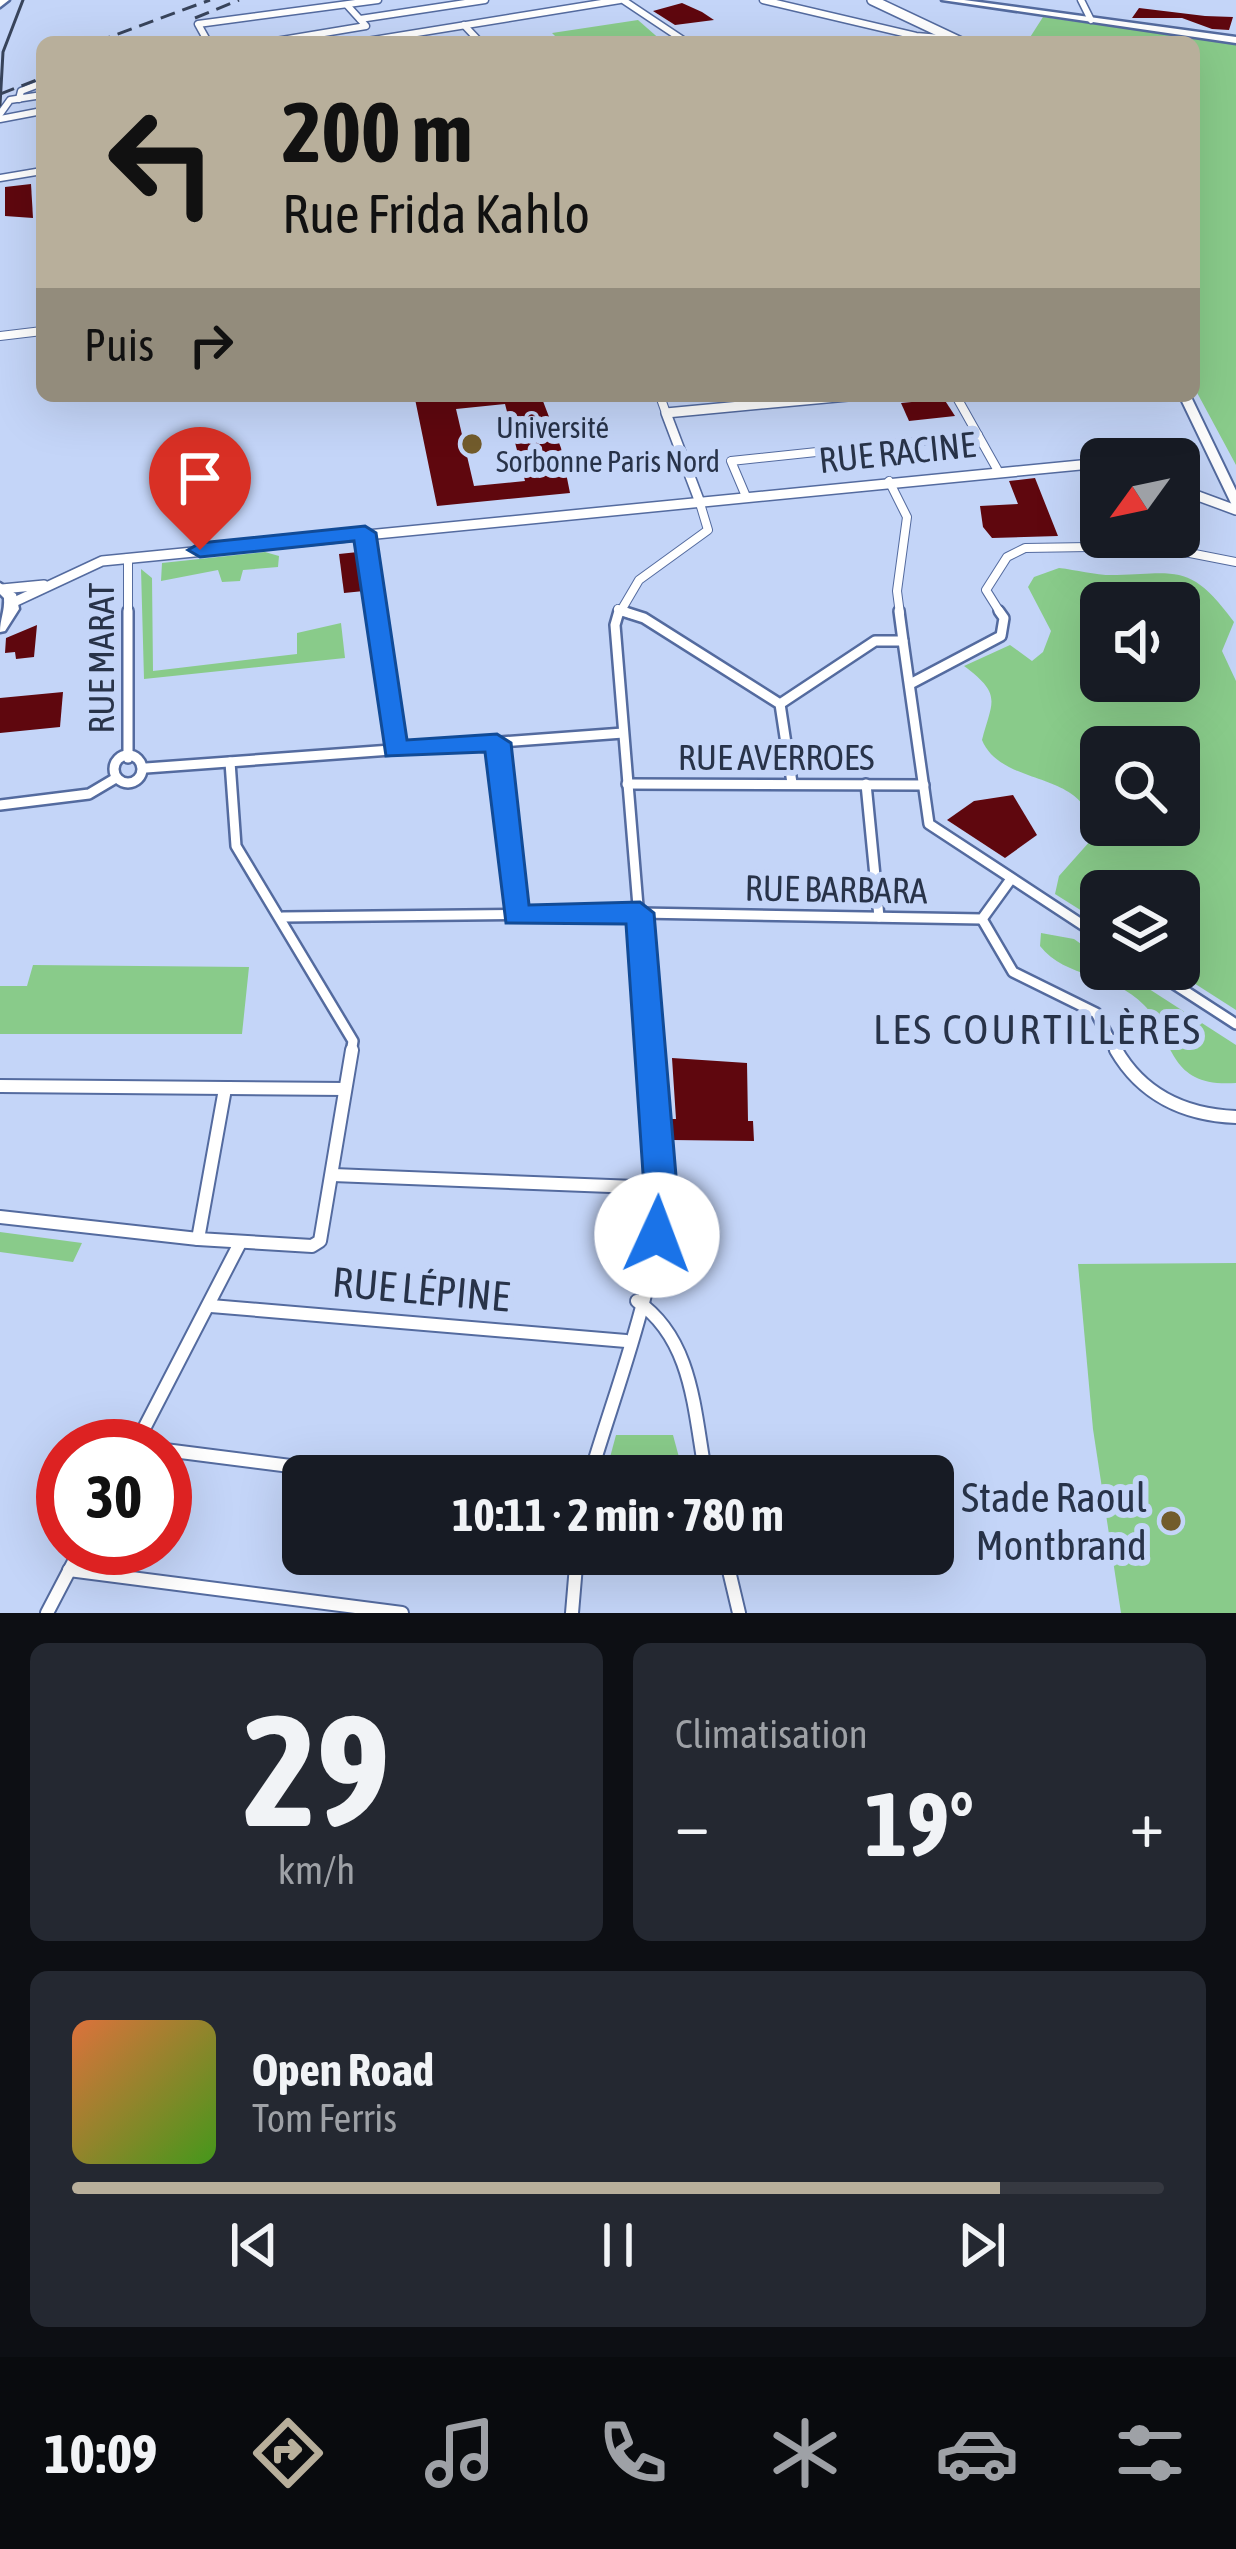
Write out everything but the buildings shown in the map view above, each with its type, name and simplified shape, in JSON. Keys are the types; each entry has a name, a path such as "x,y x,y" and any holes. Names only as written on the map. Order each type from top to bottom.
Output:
{"main road":[{"path":"872,0 947,36"},
{"path":"890,0 923,23"},
{"path":"946,0 1236,40"},
{"path":"1187,402 1236,506"},
{"path":"0,628 12,603 1,588"}],"street":[{"path":"203,36 195,26 378,0"},
{"path":"360,19 485,0"},
{"path":"400,36 621,0 677,36"},
{"path":"763,0 912,36"},
{"path":"1082,0 1091,20"},
{"path":"306,36 366,26 345,3"},
{"path":"464,26 474,36"},
{"path":"19,99 21,91 36,85"},
{"path":"0,116 10,100 36,96"},
{"path":"0,116 36,112"},
{"path":"0,168 13,176"},
{"path":"0,178 36,172"},
{"path":"0,335 36,332"},
{"path":"596,1455 637,1300 655,1260 661,1188 623,733 618,609 639,579 708,530 661,402"},
{"path":"666,413 784,402"},
{"path":"959,402 997,470"},
{"path":"745,494 731,461 978,436"},
{"name":"RUE RACINE","path":"45,585 90,563 128,558 1080,464"},
{"path":"888,481 907,517 897,591 929,824 1080,923"},
{"path":"1200,495 1236,506"},
{"path":"365,533 395,750"},
{"path":"282,541 284,556"},
{"path":"912,682 1001,636 1007,628 1004,618 986,590 1007,556 1025,548 1154,546 1236,562"},
{"name":"RUE MARAT","path":"128,558 128,758"},
{"path":"1,588 45,585"},
{"path":"12,603 45,585"},
{"path":"618,609 644,618 780,704 791,783"},
{"path":"780,704 875,641 903,640"},
{"path":"0,805 89,794 116,778 131,780 146,768 623,733"},
{"path":"497,743 516,916"},
{"path":"116,778 112,768 128,758 139,759 146,768"},
{"path":"0,1216 240,1243 312,1246 320,1241 353,1041 349,1026 236,846 230,763"},
{"name":"RUE AVERROES","path":"627,784 924,785"},
{"path":"866,784 879,916"},
{"path":"1011,879 982,919 998,957 1012,974 1050,997 1096,1013 1121,1060 1151,1092 1192,1112 1236,1118"},
{"name":"RUE BARBARA","path":"283,917 640,913 982,919"},
{"path":"1183,990 1236,1024"},
{"path":"0,1086 345,1089"},
{"path":"198,1239 225,1089"},
{"path":"333,1175 661,1188"},
{"path":"150,1419 240,1243"},
{"path":"637,1300 654,1308 673,1329 701,1455"},
{"name":"RUE LÉPINE","path":"211,1306 626,1342"},
{"path":"192,1453 282,1465"},
{"path":"46,1613 66,1575"},
{"path":"108,1575 402,1613"},
{"path":"572,1613 576,1575"},
{"path":"730,1575 739,1613"}],"green space":[{"path":"1043,17 1184,36 1031,36"},
{"path":"638,20 656,36 555,36 552,33"},
{"path":"1200,38 1236,43 1236,465 1200,398"},
{"path":"265,552 279,556 278,567 243,570 240,581 222,582 218,570 161,581 162,563"},
{"path":"1059,568 1102,575 1170,574 1195,582 1080,582 1080,702 1200,702 1200,586 1234,622 1222,651 1236,681 1236,1010 1200,987 1200,870 1080,870 1080,910 1055,894 1059,876 1086,846 1200,846 1200,726 1080,726 1080,803 1065,790 993,756 982,740 991,707 989,692 964,666 1010,645 1032,661 1043,652 1051,631 1028,587 1034,577"},
{"path":"141,569 152,578 153,671 297,654 297,633 341,623 345,658 144,679"},
{"path":"1041,933 1074,939 1080,943 1080,972 1063,965 1040,946"},
{"path":"33,965 249,967 242,1034 0,1034 0,986 27,986"},
{"path":"1124,990 1151,990 1236,1045 1236,1083 1213,1082 1184,1069 1154,1018"},
{"path":"0,1232 82,1243 73,1262 0,1252"},
{"name":"Stade Raoul Montbrand","path":"1236,1263 1236,1613 1121,1613 1093,1429 1078,1264"},
{"path":"616,1435 673,1435 678,1455 611,1455"}],"tram line":[{"path":"0,105 3,52 23,0"}],"railway":[{"path":"112,36 210,0"},
{"path":"195,18 239,0"},
{"path":"0,94 36,80"}],"place":[{"name":"Université Sorbonne Paris Nord","path":"472,444"},
{"name":"Stade Raoul Montbrand","path":"1171,1521"}],"district":[{"name":"LES COURTILLÈRES","path":"1038,1029"}],"route":[{"path":"200,550 365,533 395,750 497,743 516,916 640,913 640,966 661,1188 657,1235"}]}
